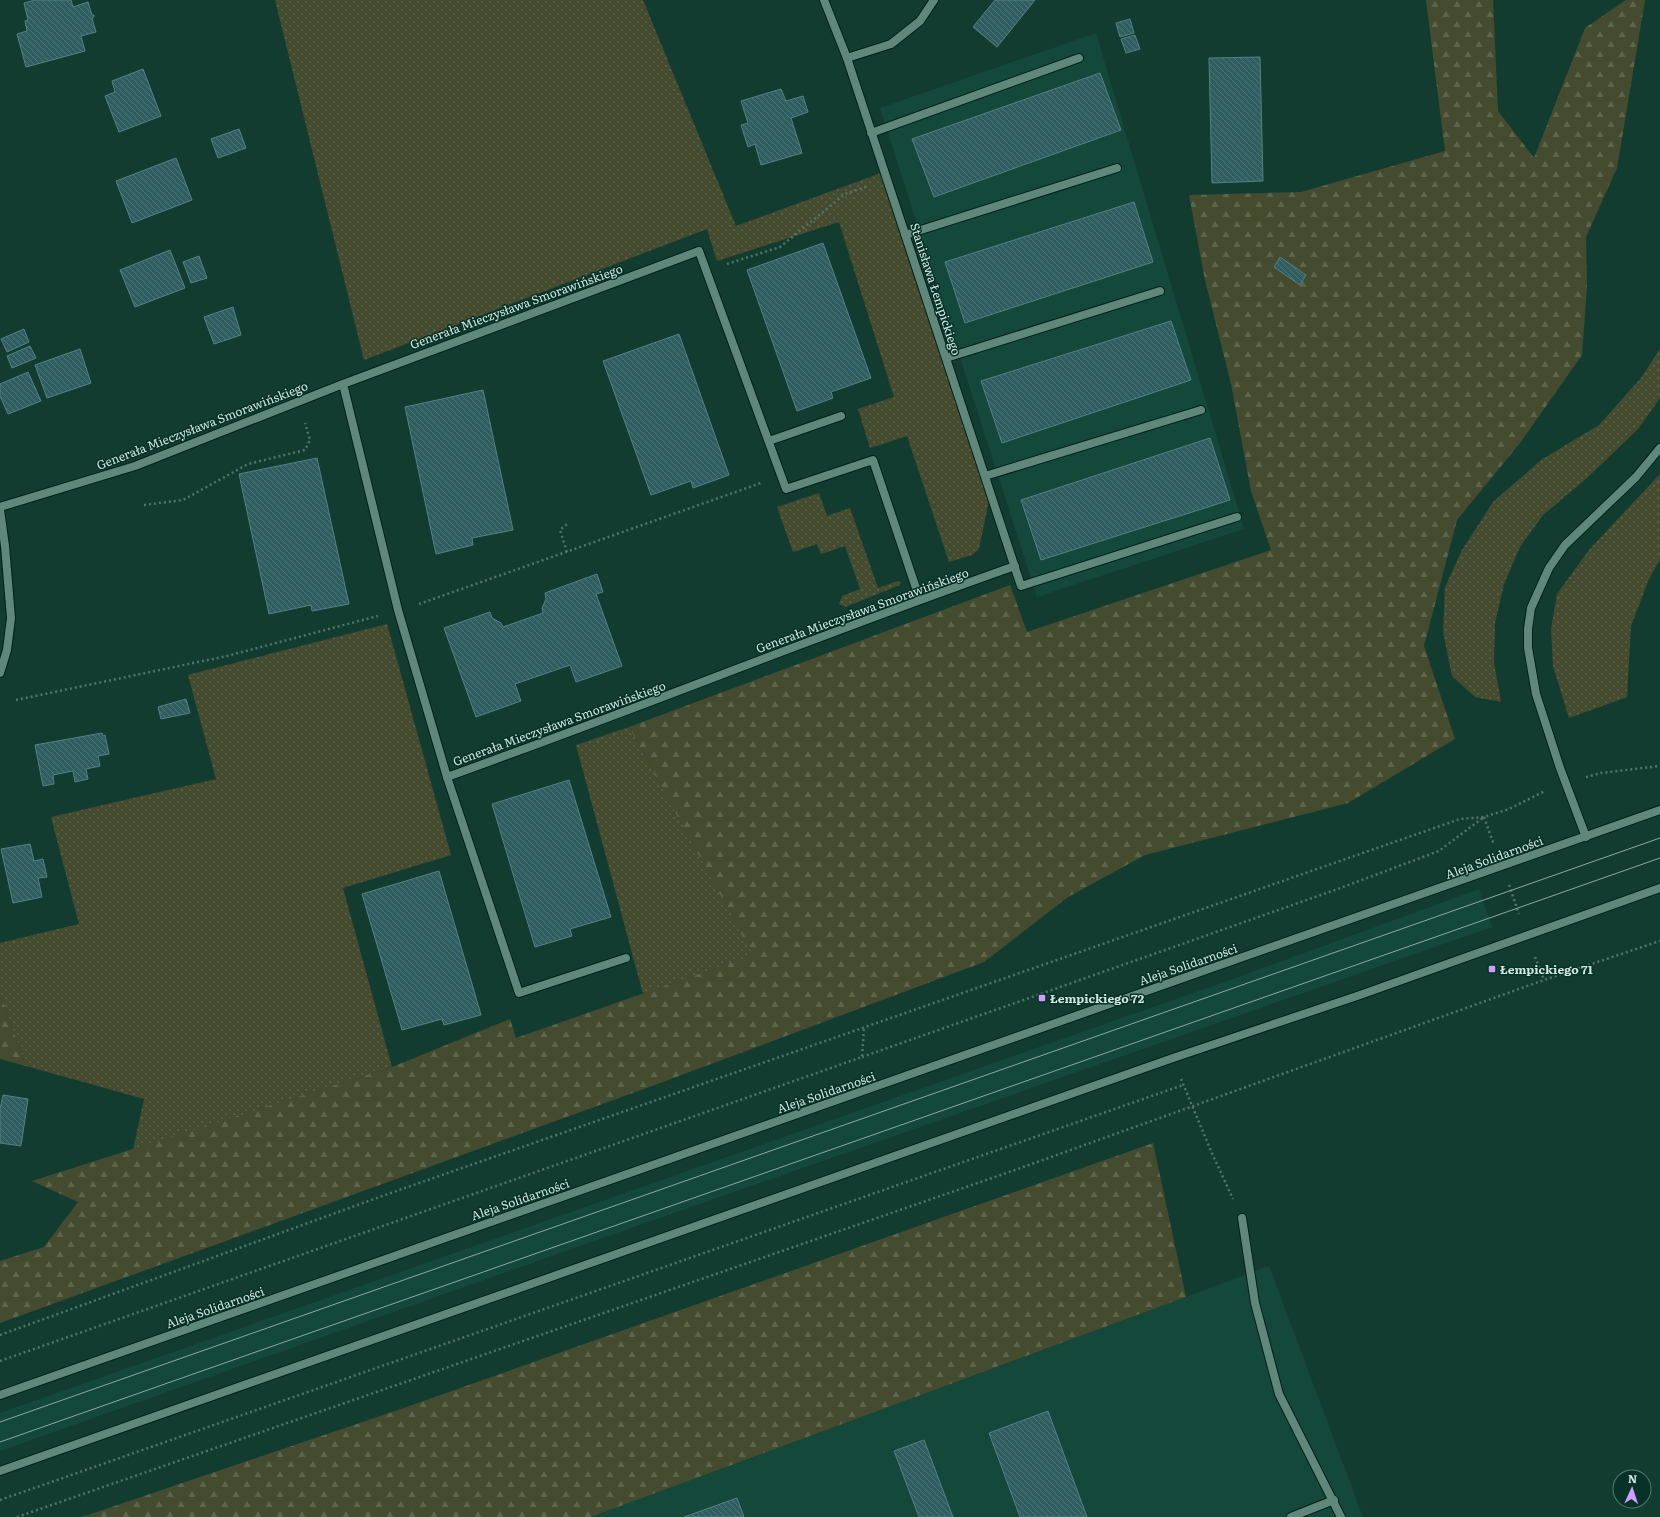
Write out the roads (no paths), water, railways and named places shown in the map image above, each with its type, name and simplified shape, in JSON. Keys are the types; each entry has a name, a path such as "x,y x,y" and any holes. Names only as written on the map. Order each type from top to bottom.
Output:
{"street":[{"name":"Stanisława Łempickiego","path":"824,0 847,58 1022,586 1237,516"},
{"path":"847,58 891,44 920,21 934,0"},
{"path":"871,133 1079,58"},
{"path":"905,235 1117,168"},
{"name":"Generała Mieczysława Smorawińskiego","path":"0,509 135,466 342,384 699,251 768,441"},
{"path":"946,358 1160,291"},
{"name":"Generała Mieczysława Smorawińskiego","path":"342,384 398,610 447,777 536,745 920,600 1015,566"},
{"path":"985,476 1200,410"},
{"path":"841,416 768,441 786,489 874,460 920,600"},
{"path":"1586,836 1560,768 1536,694 1528,648 1528,629 1531,608 1549,568 1565,545 1636,476 1660,448"},
{"path":"0,509 5,546 11,618 7,650 0,673"},
{"path":"447,777 519,993 626,958"},
{"name":"Aleja Solidarności","path":"0,1395 1660,810"},
{"path":"0,1471 1173,1058 1360,995 1660,888"},
{"path":"1242,1218 1255,1303 1279,1394 1334,1500 1341,1517"},
{"path":"1291,1517 1334,1500"}],"tram line":[{"path":"0,1422 1660,838"},
{"path":"0,1442 1660,858"}],"place":[{"name":"Łempickiego 71","path":"1492,969"},
{"name":"Łempickiego 72","path":"1042,998"}]}
